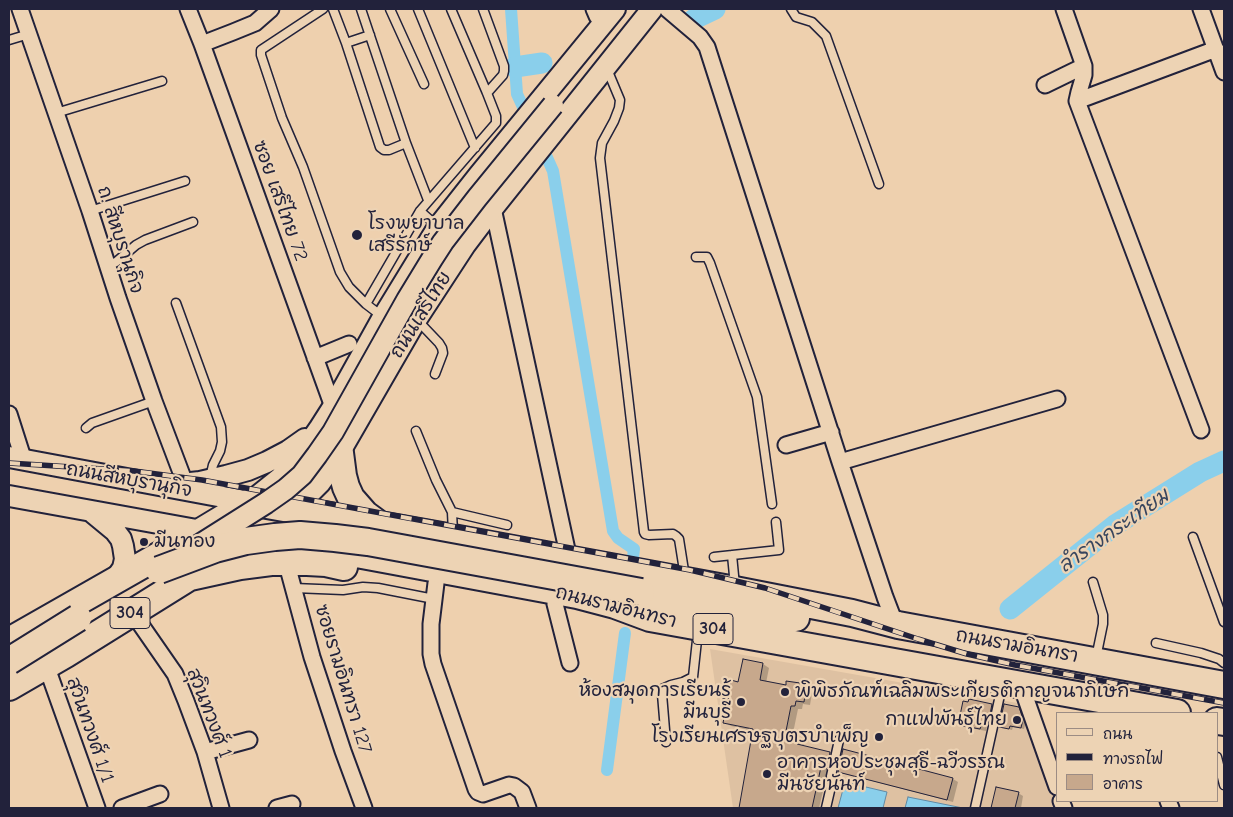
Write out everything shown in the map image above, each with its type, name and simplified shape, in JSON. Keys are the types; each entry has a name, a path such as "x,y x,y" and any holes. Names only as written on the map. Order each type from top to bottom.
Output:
{"highway":[{"path":"340,453 343,476 351,498 365,514 381,525"},
{"name":"ถนนรามอินทรา","path":"250,502 735,590 898,624 1224,685"},
{"name":"304","path":"9,688 132,612 154,576 202,531 250,502"},
{"name":"304","path":"9,644 36,625 115,580 154,576 190,577 293,510"},
{"name":"ถนนรามอินทรา","path":"202,531 312,546 478,576 577,595 614,605 650,618 1012,683 1136,709 1167,712"},
{"path":"9,644 78,618 154,576 215,549 276,536 300,535 368,542 762,614 818,620 898,624"},
{"path":"478,576 482,544"},
{"path":"190,577 240,566 286,561 326,564 435,591 555,604 650,618"},
{"path":"36,625 62,627 71,630 76,638 75,645 56,659"}],"main road":[{"path":"154,576 266,503 302,475 333,432 407,300 436,253 551,97 630,9"},
{"name":"ถนนเสรีไทย","path":"293,510 320,483 340,453 416,320 465,245 652,9"},
{"name":"ถนนเสรีไทย","path":"250,502 280,478 306,449 333,407 438,227 493,142 517,129 551,97 604,14"},
{"path":"406,281 407,289 413,296 430,298"},
{"path":"162,486 209,480 267,462 288,451 319,429"},
{"name":"ถนนสีหบุรานุกิจ","path":"16,459 250,502"},
{"name":"ถนนสีหบุรานุกิจ","path":"9,496 202,531"},
{"path":"91,511 115,531 121,539 125,560 123,568 115,580"}],"street":[{"name":"ซอย เสรีไทย 72","path":"188,9 333,407"},
{"path":"202,44 255,22 271,9"},
{"path":"668,9 700,37 707,47 840,462 893,618 898,624"},
{"path":"1064,9 1084,66 1084,75 1078,101 1201,430"},
{"path":"1201,9 1224,72"},
{"name":"ถ. สีหบุรานุกิจ","path":"23,10 29,34 107,266 185,483"},
{"path":"1078,101 1216,50"},
{"path":"1045,85 1084,66"},
{"path":"493,208 569,559"},
{"path":"315,358 349,344"},
{"path":"840,462 1057,399"},
{"path":"9,414 16,459"},
{"path":"786,446 831,432"},
{"name":"ซอยรามอินทรา 127","path":"286,561 316,666 343,751 364,808"},
{"path":"435,591 431,624 433,664 476,789 483,794 514,786 522,792 528,808"},
{"path":"555,604 570,663"},
{"name":"สุวินทวงศ์ 1","path":"132,612 175,674 205,752 221,808"},
{"name":"สุวินทวงศ์ 1/1","path":"56,659 96,808"},
{"path":"1012,683 1056,785"},
{"path":"205,752 248,740"},
{"path":"122,808 160,794"},
{"path":"277,808 292,804"}],"lane":[{"path":"323,9 261,50 260,55 282,118 303,167 340,272 349,287 366,304 384,317"},
{"path":"332,9 346,43 380,146 384,150 389,150 406,143"},
{"path":"361,9 406,143 428,200"},
{"path":"390,9 424,84"},
{"path":"418,9 475,148"},
{"path":"366,304 428,200 475,148 493,142 496,120 487,93 451,9"},
{"path":"483,9 504,66 503,75 487,93"},
{"path":"790,9 796,17 812,22 826,36 879,184"},
{"path":"9,40 29,34"},
{"path":"346,43 370,35"},
{"path":"606,66 620,100 620,108 602,143 600,158 644,532 650,535 673,534 679,539 685,581"},
{"path":"56,113 162,81"},
{"path":"90,211 184,181"},
{"path":"420,211 438,227"},
{"path":"107,266 116,262 136,244 193,222"},
{"path":"696,257 707,258 710,262 757,396 772,504"},
{"path":"176,303 220,427 222,442 209,480"},
{"path":"416,320 440,343 442,348 443,353 435,374"},
{"path":"86,428 92,423 154,401"},
{"path":"416,431 436,480 452,512 452,538"},
{"path":"452,512 506,525"},
{"path":"714,556 779,550 776,522"},
{"path":"1193,537 1224,622"},
{"path":"732,555 735,590"},
{"path":"1093,582 1103,615 1095,660"},
{"path":"294,588 342,590 363,587 435,591"},
{"path":"666,742 662,689 693,677 699,626"},
{"path":"1156,643 1201,653 1219,659 1224,663"},
{"path":"974,808 1012,683"},
{"path":"826,808 839,740"},
{"path":"1218,761 1224,785"}],"shaded area":[{"name":"โรงเรียนเศรษฐบุตรบำเพ็ญ","path":"710,649 1023,704 1056,797 1056,802 1058,802 1060,808 733,808"}],"water":[{"path":"845,782 887,792 883,808 838,808"},
{"path":"908,797 963,808 905,808"}],"building":[{"path":"743,659 763,663 760,680 786,685 786,681 800,683 799,687 806,688 804,702 796,701 795,706 791,706 785,736 798,738 797,744 830,752 827,769 821,767 812,808 739,808 753,729 723,723 731,680 738,682"},
{"path":"969,699 992,704 988,725 982,724 980,729 958,725 963,701 968,702"},
{"path":"1004,704 1019,707 1023,719 1021,728 1010,726 1009,729 999,727"},
{"path":"843,749 953,778 947,800 838,772"},
{"path":"996,787 1019,792 1015,808 991,808"}],"waterway":[{"path":"511,9 517,94 529,120"},
{"path":"694,19 715,9"},
{"path":"515,67 542,63"},
{"path":"540,142 553,171 613,531 618,538 634,549 633,557"},
{"name":"ลำรางกระเทียม","path":"1010,609 1115,525 1200,472 1224,461"},
{"path":"607,770 625,633"}],"railway":[{"path":"9,463 134,471 202,480 690,570 765,588 967,654 1015,665 1224,703"}],"place":[{"name":"โรงพยาบาล เสรีรักษ์","path":"357,235"},
{"name":"มีนทอง","path":"144,542"},
{"name":"พิพิธภัณฑ์เฉลิมพระเกียรติกาญจนาภิเษก","path":"785,692"},
{"name":"ห้องสมุดการเรียนรู้ มีนบุรี","path":"741,702"},
{"name":"กาแฟพันธ์ุไทย","path":"1017,720"},
{"name":"โรงเรียนเศรษฐบุตรบำเพ็ญ","path":"879,737"},
{"name":"อาคารหอประชุมสุธี-ฉวีวรรณ มีนชัยนันท์","path":"767,774"}]}
